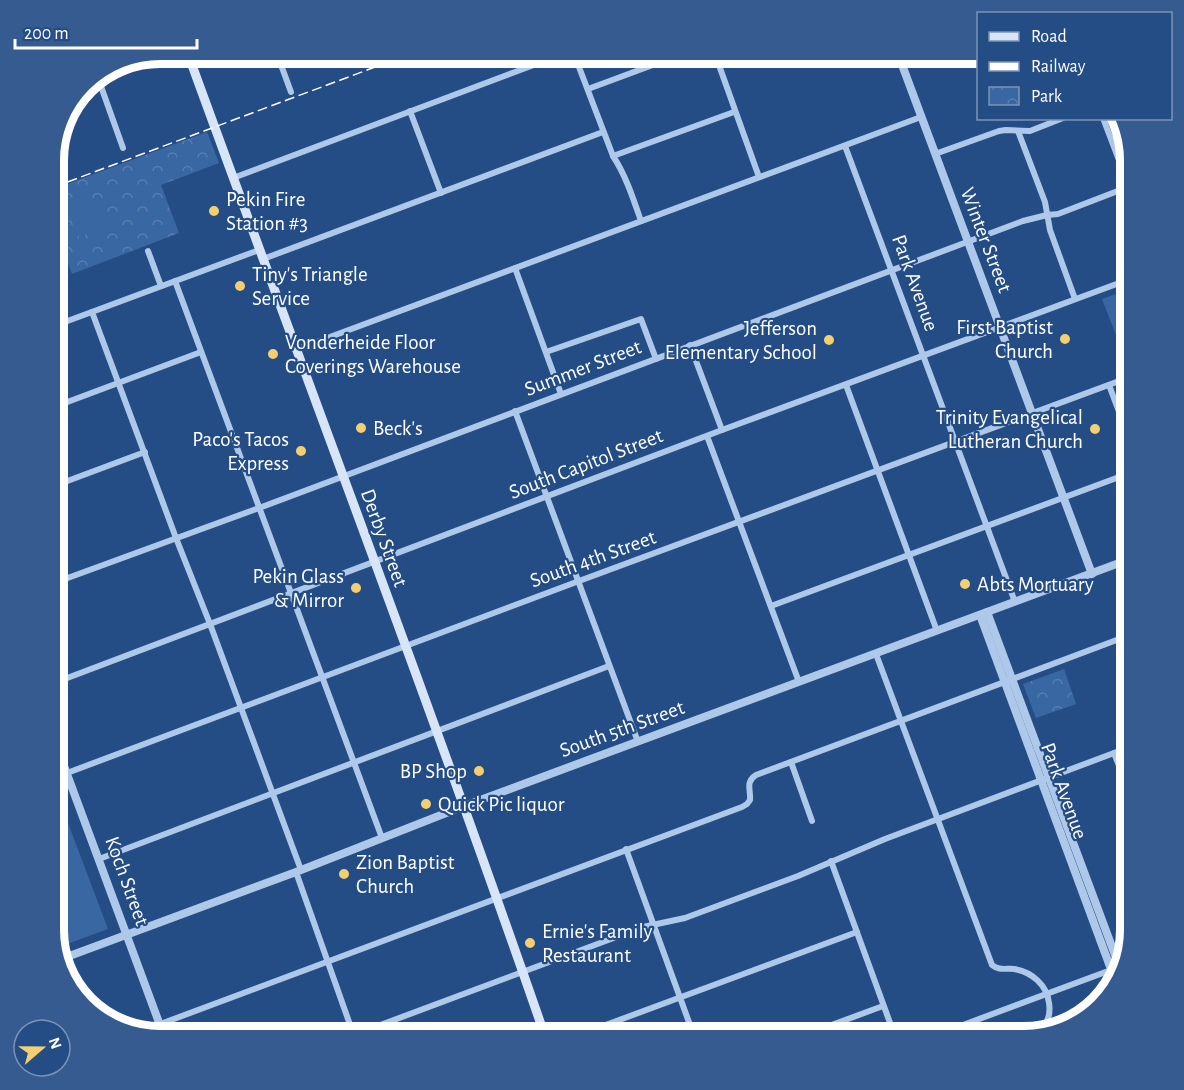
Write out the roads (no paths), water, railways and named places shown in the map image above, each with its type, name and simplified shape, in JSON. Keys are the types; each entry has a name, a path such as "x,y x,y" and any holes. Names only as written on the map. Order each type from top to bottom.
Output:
{"main road":[{"name":"Derby Street","path":"192,64 464,807 541,1025"}],"street":[{"path":"281,64 291,92"},
{"path":"233,178 536,64"},
{"path":"578,64 603,132 629,187 641,221"},
{"path":"588,89 655,64"},
{"path":"718,64 759,177"},
{"name":"Winter Street","path":"901,64 1092,573"},
{"path":"101,85 123,148"},
{"path":"410,111 441,193"},
{"path":"613,156 735,112"},
{"path":"295,350 921,117"},
{"path":"934,154 999,131 1026,132 1058,120"},
{"path":"1103,120 1119,161"},
{"path":"1018,130 1045,202 1050,230 1075,299"},
{"path":"65,322 175,281 441,193 603,132"},
{"name":"Park Avenue","path":"845,146 1014,602"},
{"name":"Summer Street","path":"65,579 1023,221 1058,214 1119,191"},
{"path":"148,251 161,286"},
{"path":"515,268 561,394"},
{"path":"175,281 382,838"},
{"name":"South Capitol Street","path":"65,679 722,430 1119,283"},
{"path":"92,312 273,793 349,1025"},
{"path":"546,352 641,319 656,359"},
{"path":"690,345 722,430"},
{"path":"65,403 201,352"},
{"name":"South 4th Street","path":"68,773 1119,381"},
{"path":"846,385 937,631"},
{"path":"1109,385 1119,413"},
{"path":"515,411 638,742"},
{"path":"707,436 799,682"},
{"path":"65,482 145,452"},
{"path":"771,606 1119,477"},
{"name":"South 5th Street","path":"69,956 1120,563"},
{"name":"Park Avenue","path":"984,614 1115,957"},
{"path":"160,1024 747,804 751,798 749,784 756,775 1120,639"},
{"path":"876,654 992,964 999,969 1026,972 1038,981 1047,994 1050,1005 1046,1023"},
{"path":"99,859 609,666"},
{"path":"382,1025 643,927 685,918 798,876 937,819 1120,751"},
{"path":"1114,753 1120,768"},
{"path":"791,762 812,821"},
{"name":"Koch Street","path":"65,766 160,1024"},
{"path":"626,849 690,1025"},
{"path":"831,861 891,1025"},
{"path":"605,1025 857,932"},
{"path":"963,1025 1109,972"},
{"path":"832,1025 883,1006"}],"railway":[{"path":"65,183 383,64"}],"place":[{"name":"Pekin Fire Station #3","path":"214,211"},
{"name":"Tiny's Triangle Service","path":"240,286"},
{"name":"First Baptist Church","path":"1065,339"},
{"name":"Jefferson Elementary School","path":"829,340"},
{"name":"Vonderheide Floor Coverings Warehouse","path":"273,354"},
{"name":"Beck's","path":"361,428"},
{"name":"Trinity Evangelical Lutheran Church","path":"1095,429"},
{"name":"Paco's Tacos Express","path":"301,451"},
{"name":"Abts Mortuary","path":"965,584"},
{"name":"Pekin Glass & Mirror","path":"356,588"},
{"name":"BP Shop","path":"479,771"},
{"name":"Quick Pic liquor","path":"426,804"},
{"name":"Zion Baptist Church","path":"344,874"},
{"name":"Ernie's Family Restaurant","path":"530,943"}]}
